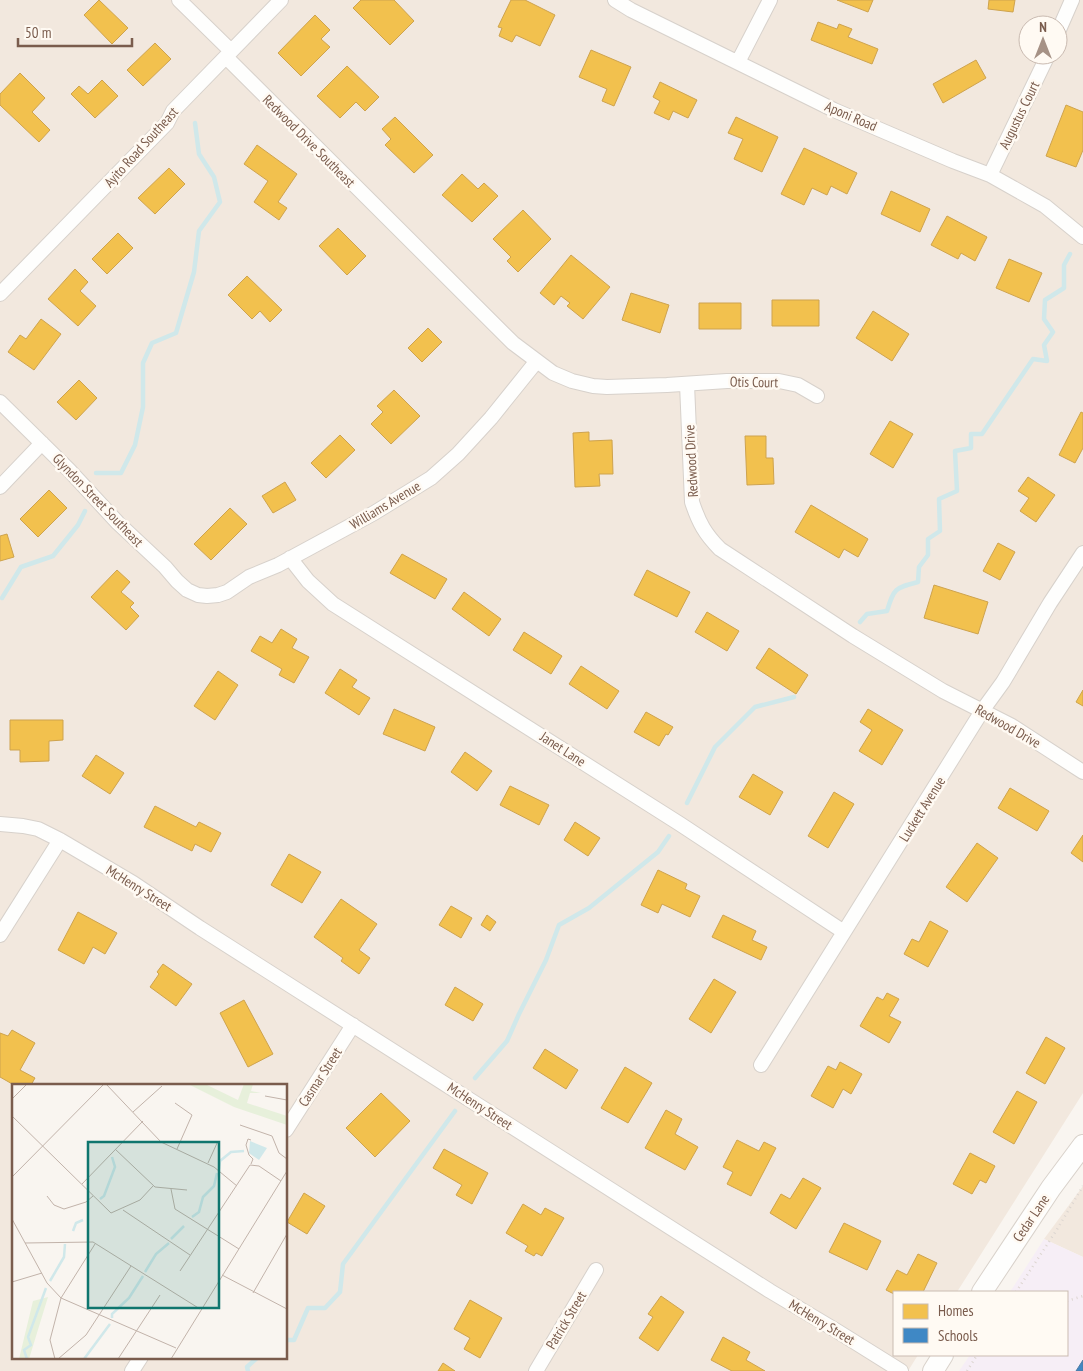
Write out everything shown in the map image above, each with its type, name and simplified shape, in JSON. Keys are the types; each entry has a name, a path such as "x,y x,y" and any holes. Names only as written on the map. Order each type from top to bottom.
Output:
{"main road":[{"name":"Cedar Lane","path":"983,1291 1051,1188 1083,1145"},
{"path":"933,1371 942,1356"}],"street":[{"name":"Redwood Drive Southeast","path":"179,0 393,224 513,343 536,362"},
{"name":"Ayito Road Southeast","path":"0,294 167,123 173,111 281,0"},
{"name":"Aponi Road","path":"615,0 631,10 834,110 990,175 1045,206 1083,237"},
{"path":"738,62 770,0"},
{"path":"1065,15 1072,0"},
{"name":"Augustus Court","path":"990,175 1043,65"},
{"path":"536,362 553,373 572,381 593,386 687,384"},
{"name":"Williams Avenue","path":"198,595 218,595 227,592 248,577 290,558 374,513 431,478 458,454 491,418 536,362"},
{"name":"Otis Court","path":"687,384 727,381 779,381 798,385 817,396"},
{"name":"Redwood Drive","path":"687,384 692,502 698,520 707,536 720,549 853,636 943,691 1012,726 1083,772"},
{"name":"Glyndon Street Southeast","path":"0,402 177,581 187,590 198,595"},
{"path":"0,487 42,443"},
{"name":"Luckett Avenue","path":"761,1065 1083,553"},
{"name":"Janet Lane","path":"290,558 308,581 333,604 672,819 844,932"},
{"name":"McHenry Street","path":"0,824 38,829 133,883 200,928 745,1275 901,1371"},
{"path":"0,935 60,840"},
{"name":"Casmar Street","path":"288,1127 353,1025"},
{"name":"Patrick Street","path":"536,1371 596,1270"},
{"path":"132,1371 140,1358"}],"path":[{"path":"1017,1291 1083,1186"},
{"path":"1068,1301 1083,1296"},
{"path":"967,1371 976,1356"}],"shaded area":[{"path":"0,0 1083,0 1083,1093 958,1291 893,1291 893,1356 917,1356 908,1371 0,1371"},
{"path":"1083,1186 1083,1257 1044,1239"},
{"path":"1044,1239 1083,1257 1083,1371 959,1371 969,1356 1068,1356 1068,1291 1011,1291"}],"building: Homes":[{"path":"99,0 128,28 112,44 84,15"},
{"path":"361,0 394,0 414,21 390,45 353,8"},
{"path":"511,0 525,0 555,15 540,46 516,35 512,42 499,36 502,28 498,27"},
{"path":"837,0 873,0 868,12"},
{"path":"989,0 1015,0 1013,12 988,9"},
{"path":"315,15 330,30 321,39 330,47 301,76 278,53"},
{"path":"818,22 837,29 839,24 852,29 848,37 878,49 872,64 811,40"},
{"path":"155,43 171,59 143,86 127,70"},
{"path":"591,50 631,67 614,106 602,101 607,89 579,77"},
{"path":"976,60 986,78 943,103 933,84"},
{"path":"347,66 379,97 365,111 356,102 340,118 317,96"},
{"path":"20,73 45,98 32,112 50,130 39,142 0,105 0,94"},
{"path":"102,80 118,96 95,118 71,94 79,86 88,94"},
{"path":"660,82 697,100 688,118 673,111 669,120 654,113 660,101 653,97"},
{"path":"1066,105 1083,112 1083,150 1076,167 1046,156"},
{"path":"395,117 433,155 414,173 385,145 391,139 382,129"},
{"path":"736,117 778,137 762,172 734,159 743,139 728,133"},
{"path":"257,145 297,174 278,202 287,208 279,220 254,202 268,181 244,164"},
{"path":"804,148 857,173 847,194 831,186 827,195 812,188 804,205 781,194"},
{"path":"169,168 185,184 155,214 138,198"},
{"path":"462,174 478,189 484,183 498,196 472,222 442,195"},
{"path":"891,191 930,209 920,232 881,214"},
{"path":"523,210 551,239 518,272 507,261 511,257 493,239"},
{"path":"947,216 987,237 975,261 961,253 958,259 931,245"},
{"path":"338,228 366,256 347,275 319,246"},
{"path":"118,233 133,248 107,274 92,259"},
{"path":"571,255 610,287 583,319 567,306 570,303 561,296 554,305 540,293"},
{"path":"1009,259 1042,273 1029,302 996,288"},
{"path":"75,269 88,282 80,291 96,306 78,326 48,299"},
{"path":"247,276 282,310 270,322 260,311 252,319 228,295"},
{"path":"631,293 669,305 660,333 622,320"},
{"path":"772,300 819,300 819,326 772,326"},
{"path":"699,303 741,303 741,329 699,329"},
{"path":"873,311 909,334 892,361 856,338"},
{"path":"41,319 61,334 34,370 8,352 20,335 26,339"},
{"path":"428,328 442,342 422,362 408,348"},
{"path":"79,380 97,398 76,420 57,402"},
{"path":"394,390 420,416 391,444 371,424 383,412 377,406"},
{"path":"1081,412 1083,413 1083,448 1075,463 1059,455"},
{"path":"890,421 913,434 893,468 870,454"},
{"path":"589,432 589,441 612,440 613,474 599,474 600,486 575,487 573,433"},
{"path":"340,435 355,450 326,478 311,463"},
{"path":"745,436 766,436 766,458 773,458 774,484 747,485"},
{"path":"1028,477 1055,495 1036,522 1020,511 1029,498 1018,491"},
{"path":"285,482 296,500 273,513 262,496"},
{"path":"49,490 67,508 38,537 20,519"},
{"path":"811,505 868,539 858,557 844,549 839,558 795,532"},
{"path":"230,508 247,524 211,560 194,544"},
{"path":"7,534 14,557 0,561 0,536"},
{"path":"998,543 1015,552 1000,580 983,571"},
{"path":"402,554 447,579 435,599 390,573"},
{"path":"117,570 130,582 121,592 134,603 130,607 139,616 126,630 91,597"},
{"path":"647,570 690,592 677,617 634,595"},
{"path":"934,585 988,602 978,634 924,618"},
{"path":"464,592 501,619 489,636 452,609"},
{"path":"707,612 739,631 727,651 695,632"},
{"path":"281,629 297,639 292,648 309,657 294,683 279,675 282,669 251,651 260,636 272,643"},
{"path":"524,632 562,656 551,674 513,650"},
{"path":"769,648 808,675 796,694 756,668"},
{"path":"581,666 619,691 607,709 569,684"},
{"path":"340,669 357,680 352,687 370,698 359,715 325,693"},
{"path":"218,671 238,685 215,720 194,706"},
{"path":"1083,690 1083,706 1076,702"},
{"path":"394,709 435,727 425,751 383,734"},
{"path":"868,709 903,730 882,765 859,751 872,730 860,722"},
{"path":"646,712 673,727 659,746 634,732"},
{"path":"10,720 63,720 63,740 49,741 49,761 20,762 20,750 10,750"},
{"path":"465,752 492,771 477,791 451,772"},
{"path":"96,755 124,773 110,794 82,776"},
{"path":"753,774 783,792 770,815 739,797"},
{"path":"510,786 549,805 539,825 500,805"},
{"path":"1010,788 1049,811 1037,831 998,808"},
{"path":"834,792 854,804 828,848 808,836"},
{"path":"155,806 196,827 199,822 221,833 211,852 195,844 192,851 144,827"},
{"path":"575,822 600,838 588,856 564,840"},
{"path":"1083,835 1083,862 1071,853"},
{"path":"977,843 998,858 967,902 946,887"},
{"path":"289,854 321,872 302,903 271,885"},
{"path":"658,870 687,884 685,889 700,896 690,917 662,904 658,913 641,905"},
{"path":"341,899 377,924 359,950 370,958 359,974 341,961 343,958 314,937"},
{"path":"451,906 472,918 461,938 439,925"},
{"path":"78,912 117,933 105,954 93,947 84,964 58,950"},
{"path":"487,915 496,922 490,931 481,925"},
{"path":"723,915 756,931 752,940 767,947 761,960 712,937"},
{"path":"930,921 948,931 928,967 904,954 912,939 919,942"},
{"path":"163,964 192,984 176,1006 150,987"},
{"path":"714,979 736,992 711,1033 689,1019"},
{"path":"455,987 483,1004 473,1021 445,1005"},
{"path":"887,993 899,999 889,1016 901,1022 889,1043 860,1026 877,997 883,1000"},
{"path":"244,1000 273,1054 248,1067 220,1013"},
{"path":"12,1030 35,1043 20,1070 35,1078 32,1084 12,1084 0,1077 0,1033 8,1036"},
{"path":"1046,1037 1065,1048 1045,1084 1026,1073"},
{"path":"545,1049 578,1070 566,1089 533,1068"},
{"path":"840,1062 862,1074 851,1094 843,1089 833,1108 811,1096 828,1066 836,1070"},
{"path":"625,1067 652,1083 628,1123 601,1108"},
{"path":"1017,1091 1037,1102 1014,1144 993,1132"},
{"path":"381,1093 410,1121 375,1157 346,1128"},
{"path":"666,1110 682,1119 675,1134 698,1147 685,1170 645,1148"},
{"path":"737,1140 759,1151 764,1142 776,1148 751,1196 727,1184 733,1172 723,1167"},
{"path":"444,1149 488,1173 472,1204 456,1195 462,1185 433,1168"},
{"path":"970,1153 995,1166 986,1183 980,1180 972,1194 953,1184"},
{"path":"803,1178 821,1188 796,1229 770,1213 781,1194 790,1199"},
{"path":"304,1193 325,1206 307,1234 288,1223"},
{"path":"523,1204 541,1215 545,1208 564,1218 542,1256 536,1253 534,1256 525,1251 528,1246 506,1233"},
{"path":"844,1223 881,1241 867,1270 829,1252"},
{"path":"918,1254 937,1263 923,1291 893,1291 893,1294 886,1290 897,1270 907,1275"},
{"path":"661,1296 684,1312 658,1351 639,1338 653,1317 648,1314"},
{"path":"470,1300 502,1318 480,1358 464,1349 470,1338 454,1329"},
{"path":"723,1337 750,1352 746,1360 765,1371 732,1371 711,1360"},
{"path":"443,1363 455,1371 438,1371"}],"building: Schools":[{"path":"1083,1360 1083,1371 1076,1371"}],"waterway":[{"path":"96,473 121,473 135,445 143,407 143,363 152,343 176,333 194,272 199,231 220,202 214,177 199,154 195,123"},
{"path":"860,622 867,614 887,611 896,590 918,582 919,567 928,555 928,539 940,531 939,499 957,491 955,451 971,448 971,434 982,434 1033,359 1047,361 1044,345 1053,332 1044,319 1045,300 1064,288 1064,265 1070,254"},
{"path":"2,598 21,567 53,556 78,525 85,511"},
{"path":"687,803 715,747 755,707 794,697"},
{"path":"475,1078 507,1041 546,960 559,925 589,908 658,852 669,836"},
{"path":"288,1340 294,1340 308,1308 325,1308 340,1292 343,1264 455,1111"},
{"path":"248,1371 247,1367 257,1358"}]}
